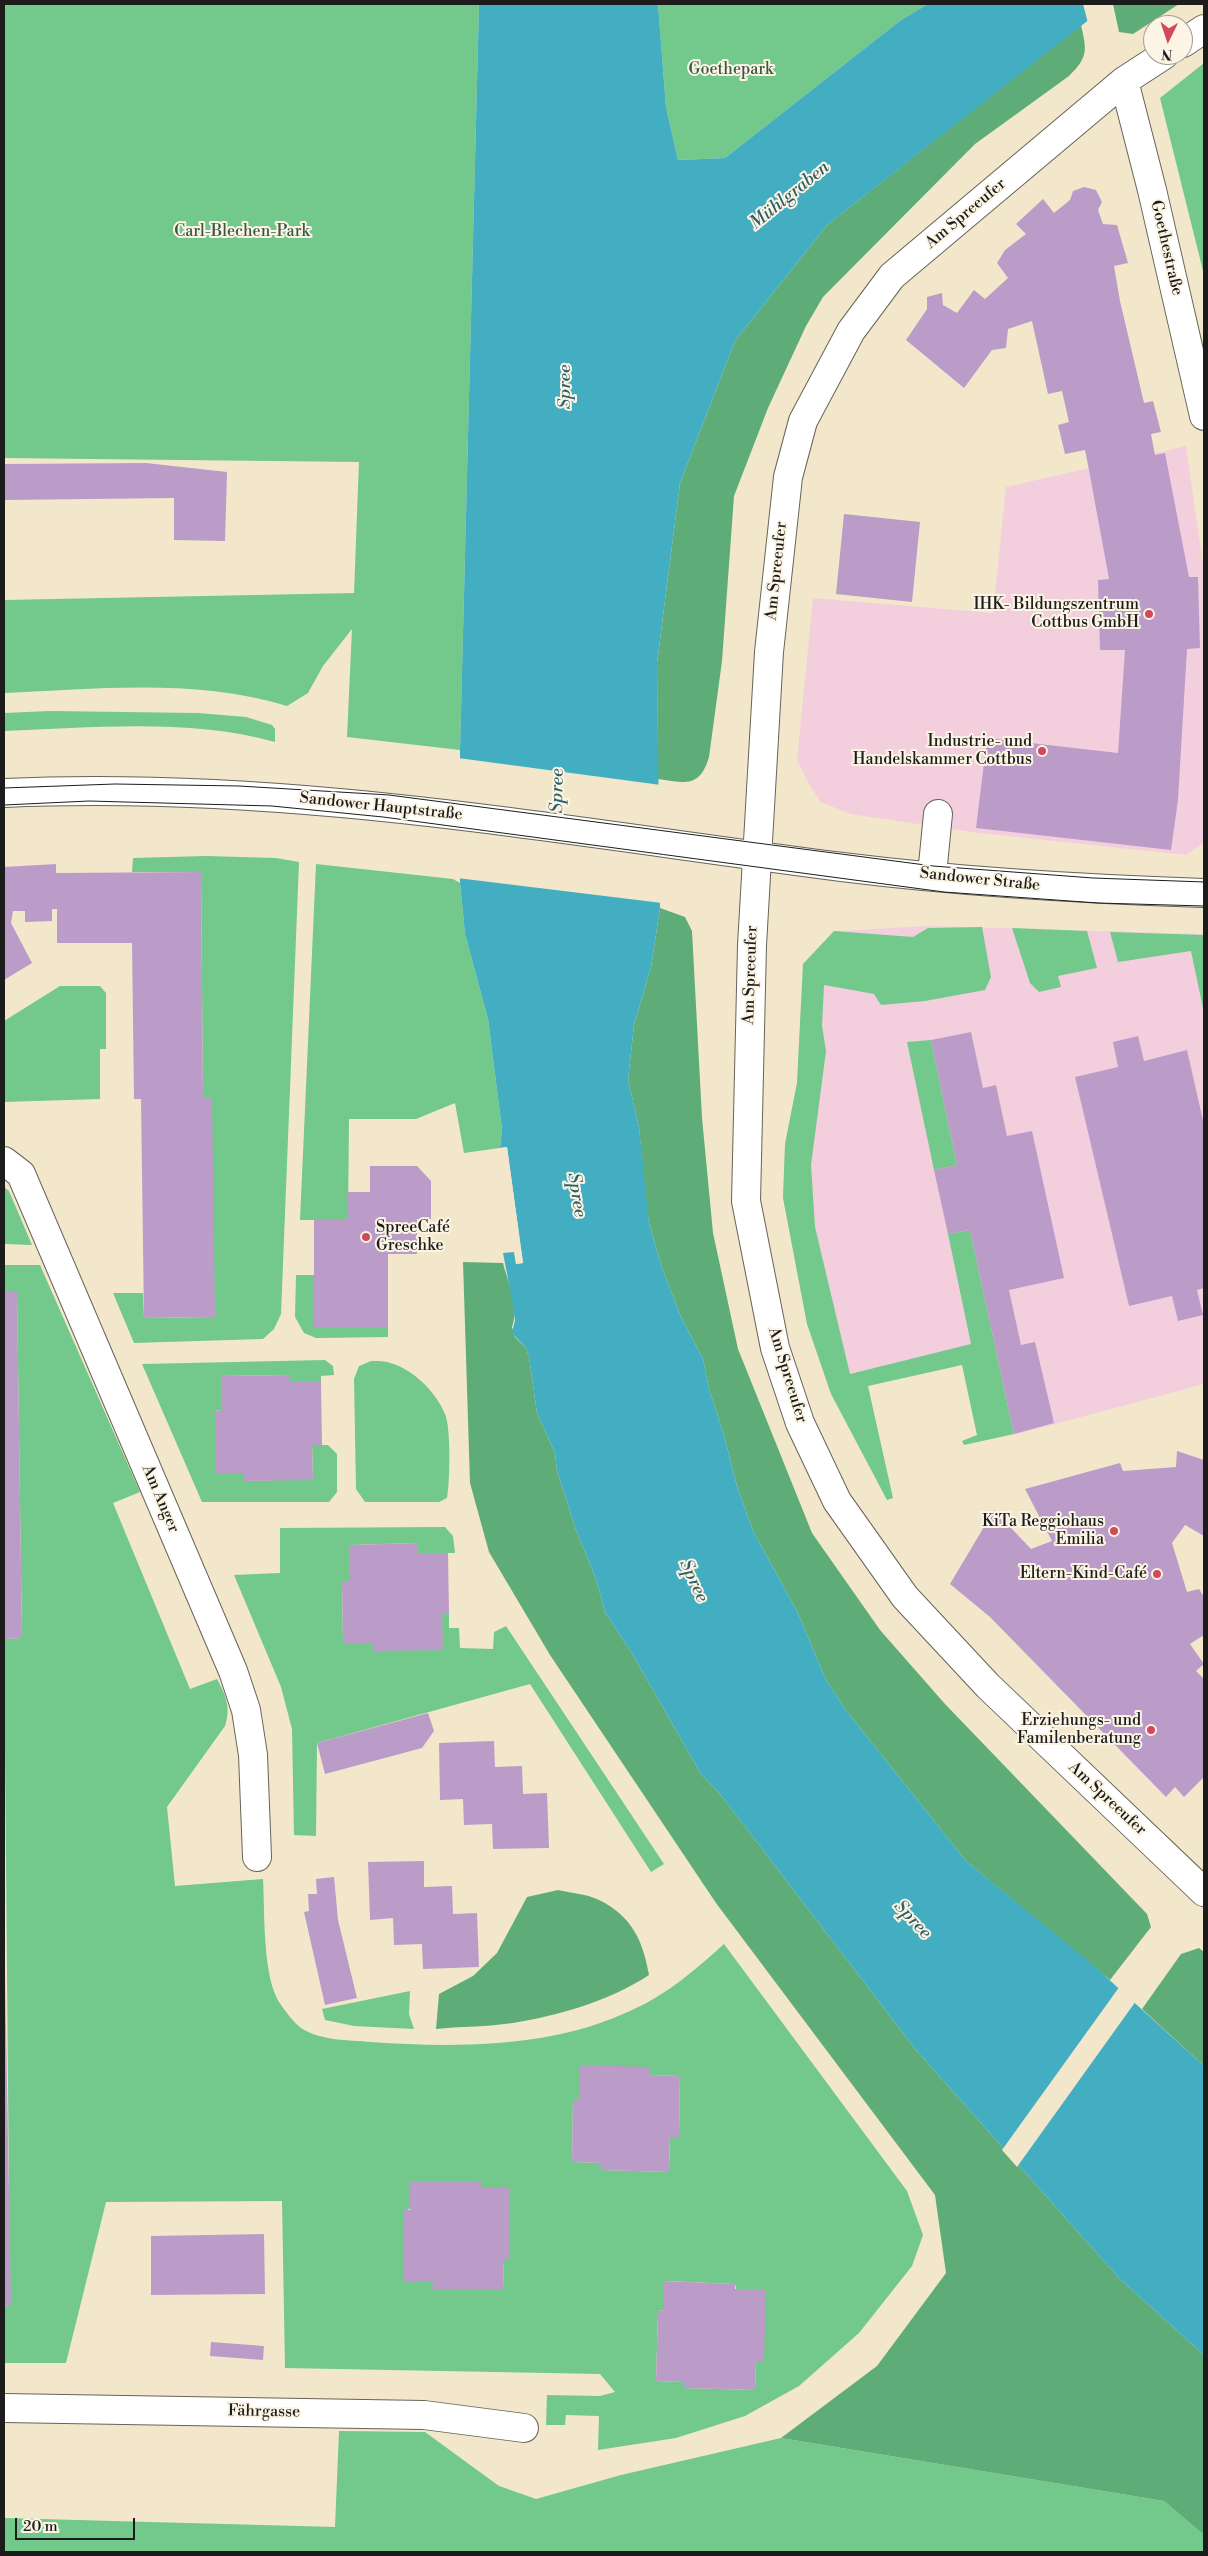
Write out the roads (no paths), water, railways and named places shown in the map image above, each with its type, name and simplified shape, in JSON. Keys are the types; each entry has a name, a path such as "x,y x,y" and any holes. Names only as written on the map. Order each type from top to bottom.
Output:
{"street":[{"path":"1193,36 1204,29"},
{"name":"Am Spreeufer","path":"1149,65 1124,81 892,276 852,331 803,421 788,477 769,652 756,854 746,1201 775,1348 800,1423 837,1502 905,1598 988,1686 1204,1892"},
{"name":"Goethestraße","path":"1124,81 1152,190 1204,416"},
{"name":"Sandower Hauptstraße","path":"4,792 200,792 402,808 756,854"},
{"path":"932,875 938,814"},
{"name":"Sandower Straße","path":"756,854 843,867 994,883 1091,890 1204,892"},
{"name":"Am Anger","path":"4,1161 21,1174 233,1671 246,1710 253,1755 257,1857"},
{"name":"Fährgasse","path":"4,2408 424,2415 524,2428"}],"water":[{"path":"479,4 658,4 666,107 678,160 725,158 901,20 928,4 1109,4 827,225 735,341 680,483 657,663 660,908 651,967 634,1025 628,1080 639,1127 649,1223 662,1268 681,1317 703,1359 709,1389 724,1435 737,1486 753,1531 798,1613 825,1678 845,1709 966,1861 1093,1965 1204,2066 1204,2355 1119,2278 916,2050 720,1794 701,1774 633,1655 605,1612 596,1579 576,1530 557,1471 555,1453 537,1413 526,1348 512,1333 515,1320 503,1253 514,1252 516,1264 523,1263 507,1147 500,1148 502,1129 488,1019 465,934 460,883 460,750"}],"tram line":[{"path":"4,788 115,784 239,786 389,795 933,866 1093,878 1204,882"},
{"path":"4,805 89,801 272,806 383,817 944,892 1098,903 1204,906"}],"place":[{"name":"IHK- Bildungszentrum Cottbus GmbH","path":"1149,614"},
{"name":"Industrie- und Handelskammer Cottbus","path":"1042,751"},
{"name":"SpreeCafé Greschke","path":"366,1237"},
{"name":"KiTa Reggiohaus Emilia","path":"1114,1531"},
{"name":"Eltern-Kind-Café","path":"1157,1574"},
{"name":"Erziehungs- und Familenberatung","path":"1151,1730"}],"park label":[{"name":"Goethepark","path":"731,70"},
{"name":"Carl-Blechen-Park","path":"242,232"}],"water label":[{"name":"Mühlgraben","path":"790,196"},
{"name":"Spree","path":"566,387"},
{"name":"Spree","path":"558,791"},
{"name":"Spree","path":"576,1195"},
{"name":"Spree","path":"693,1581"},
{"name":"Spree","path":"912,1920"}]}
